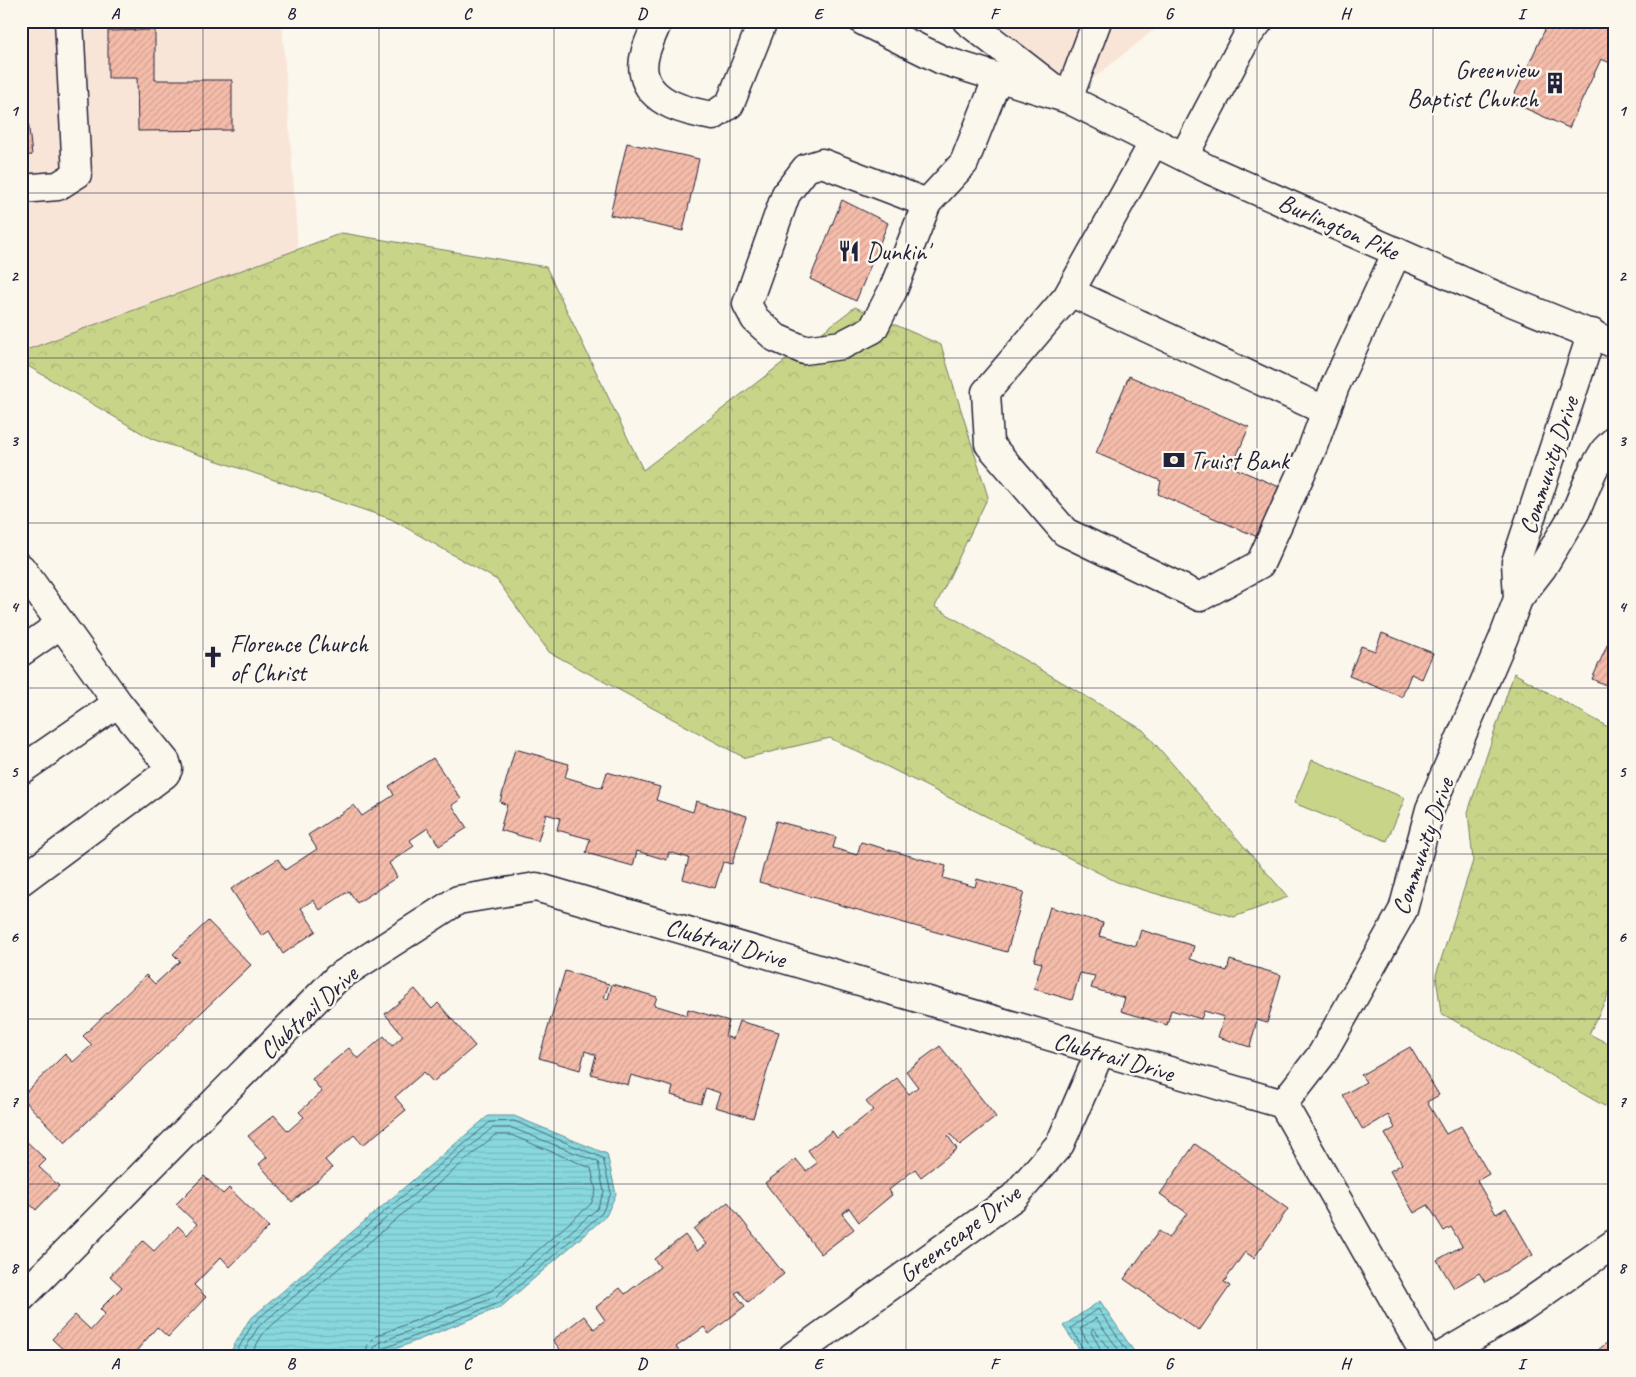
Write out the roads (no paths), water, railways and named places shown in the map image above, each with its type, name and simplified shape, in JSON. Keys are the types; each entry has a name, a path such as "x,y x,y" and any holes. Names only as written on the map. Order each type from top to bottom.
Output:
{"street":[{"path":"21,189 58,186 77,174 69,21"},
{"path":"658,21 646,50 644,74 652,92 684,111 713,116 730,104 763,21"},
{"name":"Burlington Pike","path":"863,21 942,60 1068,99 1184,156 1397,252 1499,297 1604,339"},
{"name":"Burlington Pike","path":"967,21 1068,99"},
{"path":"1068,99 1097,21"},
{"path":"1184,156 1248,36 1259,21"},
{"path":"927,203 822,163 806,168 786,194 747,304 755,319 776,338 804,350 842,344 873,329 893,290 927,203 964,163 998,77"},
{"path":"1154,142 1070,292 986,392 989,444 1065,532 1200,596 1260,564 1312,449 1335,386 1397,252"},
{"path":"1070,292 1326,411"},
{"name":"Community Drive","path":"1518,599 1516,562 1604,339"},
{"name":"Community Drive","path":"1283,1104 1322,1054 1403,910 1430,810 1503,639 1518,599 1547,560 1576,511 1593,470 1605,450 1615,440"},
{"path":"21,568 118,703 166,762 168,769 165,774 21,881"},
{"path":"21,652 61,624"},
{"path":"21,770 118,703"},
{"name":"Clubtrail Drive","path":"21,1298 337,978 458,900 536,887 1283,1104"},
{"name":"Greenscape Drive","path":"794,1356 1014,1197 1060,1144 1100,1052"},
{"path":"1283,1104 1426,1356"},
{"path":"1441,1356 1514,1313 1615,1243"}],"water":[{"path":"488,1116 514,1116 607,1154 616,1194 606,1216 501,1307 378,1356 228,1356 249,1320"},
{"path":"1100,1301 1137,1356 1084,1356 1063,1326"}],"place":[{"name":"Greenview Baptist Church","path":"1555,83"},
{"name":"Dunkin'","path":"849,251"},
{"name":"Truist Bank","path":"1174,460"},
{"name":"Florence Church of Christ","path":"213,657"}]}
